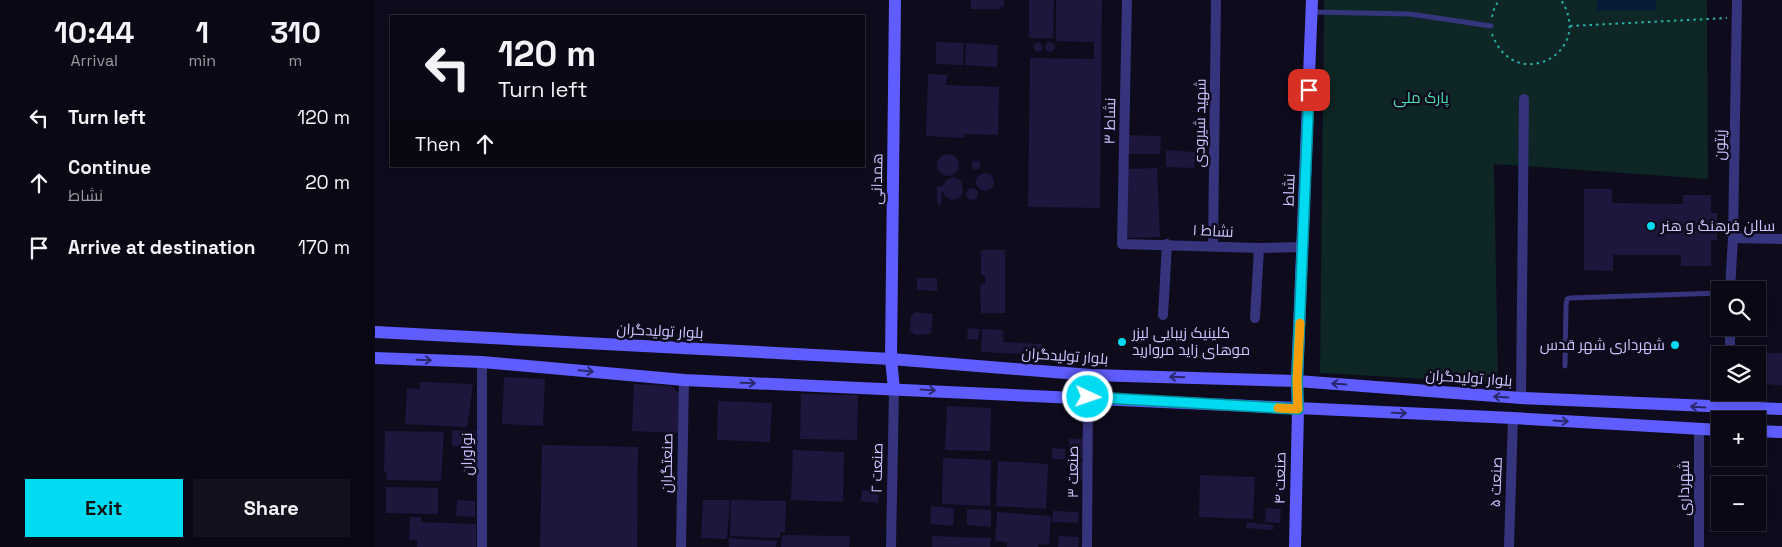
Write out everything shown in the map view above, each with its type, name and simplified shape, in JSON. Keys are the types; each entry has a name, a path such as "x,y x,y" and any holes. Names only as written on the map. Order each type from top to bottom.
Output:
{"main road":[{"name":"همدانی","path":"894,389 891,359 895,0"},
{"name":"نشاط","path":"1297,381 1312,6"},
{"name":"بلوار تولیدگران","path":"375,332 891,359 1091,375 1297,381 1521,398 1782,410"},
{"path":"375,358 482,362 684,380 1088,397 1298,409 1513,418 1711,430"},
{"path":"1088,397 1091,375"},
{"name":"صنعت ۴","path":"1295,547 1297,381"},
{"path":"1766,431 1782,432"}],"street":[{"name":"نشاط ۳","path":"1122,244 1127,0"},
{"name":"شهید شیرودی","path":"1213,246 1216,0"},
{"name":"زیتون","path":"1731,281 1737,0"},
{"path":"1521,398 1524,99"},
{"path":"1733,238 1782,239"},
{"name":"نشاط ۱","path":"1122,244 1259,248 1302,247"},
{"path":"1163,315 1167,244"},
{"path":"1255,318 1259,248"},
{"name":"نواوران","path":"482,362 482,547"},
{"name":"صنعتگران","path":"681,547 684,380"},
{"name":"صنعت ۲","path":"891,547 894,389"},
{"name":"صنعت ۳","path":"1087,547 1088,397"},
{"path":"1729,401 1729,408"},
{"name":"صنعت ۵","path":"1509,547 1513,418"},
{"name":"شهرداری","path":"1699,430 1699,547"}],"lane":[{"path":"1312,6 1410,14 1491,26"},
{"path":"1565,366 1567,299 1711,293"}],"path":[{"path":"1499,0 1494,9 1491,26 1497,46 1506,56 1517,62 1530,65 1543,63 1554,57 1563,47 1569,35 1570,26 1567,9 1561,0"},
{"path":"1570,26 1736,17"}],"green space":[{"name":"پارک ملی","path":"1324,0 1707,0 1708,179 1494,164 1498,383 1320,373"}],"water":[{"path":"1597,0 1656,0 1656,10 1597,10"}],"building":[{"path":"971,0 1004,0 1004,7 1001,6 1001,9 971,9"},
{"path":"1029,0 1054,0 1053,38 1029,38"},
{"path":"1056,0 1102,0 1100,208 1028,207 1030,58 1094,59 1094,42 1056,41"},
{"path":"936,42 964,43 963,65 936,64"},
{"path":"1038,42 1043,47 1038,52 1033,47"},
{"path":"1048,42 1052,42 1055,47 1054,51 1048,52 1045,49 1045,45"},
{"path":"966,43 998,45 997,67 965,65"},
{"path":"928,74 947,75 946,85 999,87 998,135 964,134 964,138 926,136"},
{"path":"1126,135 1161,136 1160,154 1126,154"},
{"path":"1166,150 1195,152 1194,168 1166,167"},
{"path":"948,154 956,157 959,165 956,173 948,176 940,173 937,165 940,157"},
{"path":"976,160 981,165 976,170 971,165"},
{"path":"1157,168 1160,237 1127,238 1126,169"},
{"path":"985,173 991,176 994,182 991,188 985,191 979,188 976,182 979,176"},
{"path":"953,177 962,183 963,193 958,199 951,200 945,196 942,190 941,204 939,206 937,187 942,187 946,180"},
{"path":"972,188 978,194 972,200 966,194"},
{"name":"سالن فرهنگ و هنر","path":"1584,189 1612,189 1612,203 1683,204 1683,195 1711,195 1711,213 1717,213 1717,240 1711,240 1711,266 1681,266 1681,255 1613,255 1613,271 1584,270"},
{"path":"981,250 1005,250 1005,313 981,313 980,287 981,284 985,284 985,275 981,275"},
{"path":"917,278 937,278 937,291 917,290"},
{"path":"915,312 933,314 931,334 915,335 910,331 911,316"},
{"path":"968,328 980,329 978,340 967,339"},
{"path":"982,329 1003,330 1003,342 1042,344 1042,355 981,352"},
{"path":"1766,353 1782,353 1782,385 1766,384"},
{"path":"504,377 545,379 543,426 502,424"},
{"path":"420,382 473,384 467,427 405,424 407,388 420,389"},
{"path":"634,384 672,386 679,394 678,433 632,431"},
{"path":"801,394 858,395 857,440 800,439"},
{"path":"718,401 772,403 770,442 717,440"},
{"path":"947,406 991,408 990,451 945,450"},
{"path":"452,430 476,431 475,447 452,446"},
{"path":"385,431 444,432 441,481 386,480 387,473 384,472"},
{"path":"1069,439 1083,439 1082,459 1068,459"},
{"path":"542,445 638,447 637,547 540,547"},
{"path":"1052,448 1065,449 1065,459 1052,459"},
{"path":"793,450 844,452 843,502 791,500"},
{"path":"943,458 991,460 990,506 942,504"},
{"path":"1069,460 1083,461 1082,480 1068,479"},
{"path":"998,461 1048,464 1046,509 996,506"},
{"path":"1200,475 1255,477 1253,519 1199,517"},
{"path":"386,487 438,488 438,514 386,513"},
{"path":"862,490 879,492 878,503 861,501"},
{"path":"457,500 475,501 475,517 456,516"},
{"path":"703,500 730,500 727,539 701,538"},
{"path":"731,500 786,501 785,532 780,532 780,538 730,536"},
{"path":"931,506 954,508 953,526 930,524"},
{"path":"1266,508 1281,509 1280,523 1265,522"},
{"path":"967,509 991,510 991,527 967,525"},
{"path":"1053,511 1079,512 1078,523 1052,522"},
{"path":"997,512 1051,516 1049,545 1007,547 1007,542 995,541"},
{"path":"410,517 421,517 421,522 476,524 476,547 417,547 417,540 409,540"},
{"path":"1247,522 1273,525 1273,530 1246,528"},
{"path":"782,535 850,536 849,547 781,547"},
{"path":"932,536 991,538 990,547 932,547"},
{"path":"1059,536 1079,537 1078,547 1058,547"},
{"path":"729,538 777,541 776,547 729,547"}],"slow traffic":[{"path":"1278,408 1298,409 1297,381 1300,323"}],"place":[{"name":"سالن فرهنگ و هنر","path":"1651,226"},
{"name":"کلینیک زیبایی لیزر موهای زاید مروارید","path":"1122,342"},
{"name":"شهرداری شهر قدس","path":"1675,345"}],"route":[{"path":"1088,397 1298,409 1297,381 1309,90"}]}
